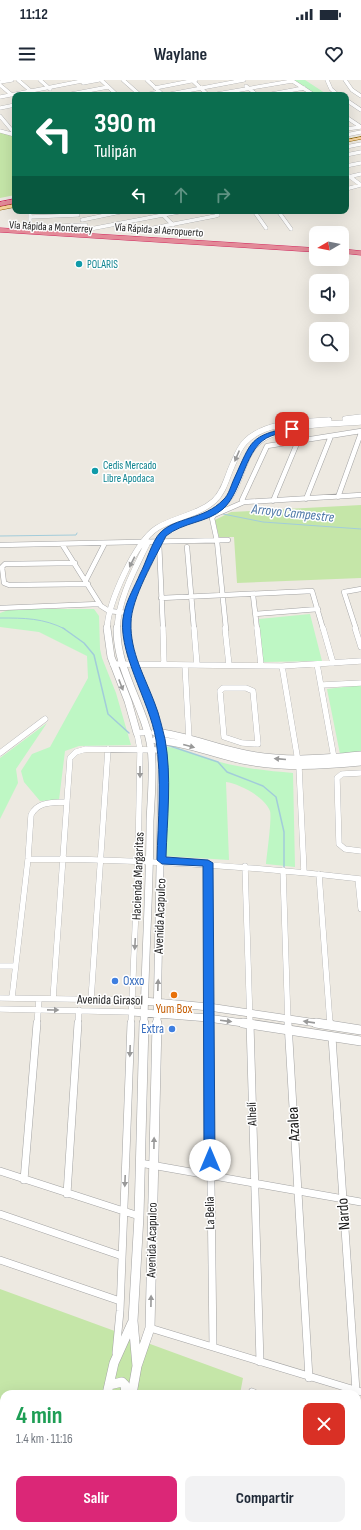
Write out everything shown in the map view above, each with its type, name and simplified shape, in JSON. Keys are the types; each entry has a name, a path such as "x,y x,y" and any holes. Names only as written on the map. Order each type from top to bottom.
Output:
{"highway":[{"path":"0,206 12,204"},
{"name":"Vía Rápida al Aeropuerto","path":"0,230 309,250"},
{"name":"Vía Rápida a Monterrey","path":"0,234 309,254"},
{"path":"349,251 361,252"},
{"path":"349,255 361,256"}],"main road":[{"path":"349,139 361,137"}],"street":[{"path":"0,84 12,80"},
{"path":"18,80 31,91"},
{"path":"40,80 49,88"},
{"path":"62,80 68,85"},
{"path":"49,88 100,80 114,92"},
{"path":"123,80 137,92"},
{"path":"147,80 152,80"},
{"path":"147,80 160,92"},
{"path":"155,88 194,80 206,92"},
{"path":"239,80 253,92"},
{"path":"181,92 244,80"},
{"path":"226,92 291,80 310,92"},
{"path":"327,80 331,89 334,92"},
{"path":"345,80 352,90 361,96"},
{"path":"184,81 193,90"},
{"path":"0,84 12,94"},
{"path":"28,92 68,85"},
{"path":"62,86 68,92"},
{"path":"85,92 108,87"},
{"path":"282,92 304,88"},
{"path":"0,98 12,96"},
{"path":"349,102 361,110"},
{"path":"0,108 12,106"},
{"path":"0,116 12,130"},
{"path":"349,119 361,127"},
{"path":"349,129 361,127"},
{"path":"0,130 12,133"},
{"path":"349,134 361,132"},
{"path":"349,146 361,144"},
{"path":"349,154 361,152"},
{"path":"349,165 361,163"},
{"path":"349,177 361,174"},
{"path":"349,178 361,185"},
{"path":"349,188 361,185"},
{"path":"82,220 111,214"},
{"path":"90,230 168,214"},
{"path":"132,232 216,216 218,214"},
{"path":"256,214 266,228"},
{"path":"280,214 290,229"},
{"path":"86,225 37,228 30,225 30,217 78,215 82,220 86,225 90,230 94,236"},
{"path":"163,215 173,224"},
{"path":"150,736 124,664 117,633 118,612 148,535 162,524 204,508 218,497 240,449 246,440 254,435 285,425 361,417"},
{"name":"Avenida Acapulco","path":"136,1366 150,1328 156,1013 162,860 162,750 152,705 134,665 126,636 128,613 162,535 172,527 206,516 226,503 250,450 260,439 281,431 361,422"},
{"path":"244,502 242,501 245,493 266,448 270,445 361,432 338,497"},
{"path":"306,499 331,436"},
{"path":"273,501 298,441"},
{"path":"229,665 217,541 213,516 244,502 361,495"},
{"path":"0,545 228,540"},
{"path":"159,542 164,664"},
{"path":"87,582 104,543"},
{"path":"145,543 109,611 107,640 113,664 128,702 137,733 150,736 189,739 241,756"},
{"path":"62,544 87,582 99,604 109,611 128,613"},
{"path":"187,547 197,665"},
{"path":"75,563 5,564 2,567 4,583 9,585 87,582"},
{"path":"361,589 348,590 344,593 361,647"},
{"path":"161,598 222,597 307,590 314,593 333,663"},
{"path":"253,595 261,665"},
{"path":"0,608 99,604"},
{"path":"255,614 318,609"},
{"path":"113,664 282,666 361,661"},
{"path":"317,664 334,758"},
{"path":"185,665 189,739"},
{"path":"282,666 299,763 304,872"},
{"path":"322,685 361,683"},
{"path":"223,688 246,688 253,692 259,743 254,745 242,743 224,736 220,691 223,688"},
{"path":"0,753 45,719"},
{"name":"Hacienda Margaritas","path":"132,1012 138,860 140,750 137,733"},
{"path":"139,741 150,736"},
{"name":"Hacienda Margaritas","path":"144,1012 150,860 152,749 150,736"},
{"path":"160,736 175,742 280,766 334,758 361,756"},
{"path":"241,756 242,743"},
{"path":"52,999 70,758 76,752 86,749 162,750"},
{"path":"91,1000 99,859 108,749"},
{"path":"299,763 361,762"},
{"path":"350,763 353,773"},
{"path":"361,773 342,774 337,778 339,844 345,849 361,851"},
{"path":"12,998 28,859 32,810 44,803 66,802"},
{"path":"28,859 162,860 245,866 360,879 361,909"},
{"name":"La Belia","path":"208,863 208,1018 213,1347"},
{"name":"Alhelí","path":"245,866 260,1362"},
{"name":"Azalea","path":"283,870 288,1019 309,1378"},
{"path":"319,874 330,1025"},
{"path":"0,966 15,966"},
{"path":"133,982 145,983"},
{"name":"Avenida Girasol","path":"0,998 157,1001 209,1007 361,1030"},
{"path":"24,1180 39,999"},
{"name":"Avenida Girasol","path":"0,1009 156,1013 208,1018 361,1041"},
{"path":"66,1194 79,1010"},
{"path":"108,1390 114,1363 120,1311 132,1012"},
{"name":"Avenida Acapulco","path":"133,1321 139,1216 144,1012"},
{"name":"Nardo","path":"332,1037 358,1390"},
{"path":"140,1163 361,1202"},
{"path":"0,1171 66,1194 139,1216"},
{"path":"0,1214 122,1256"},
{"path":"0,1260 120,1302"},
{"path":"114,1363 133,1321"},
{"path":"133,1321 136,1366 133,1390"},
{"path":"150,1328 351,1390"},
{"path":"108,1390 122,1382 125,1384 126,1390"}],"green space":[{"path":"292,80 305,80 323,92 311,92"},
{"path":"0,132 12,136 12,196 0,198"},
{"path":"361,505 361,578 237,583 234,537 219,537 215,520 231,512"},
{"path":"11,609 94,609 99,616 100,649 102,658 116,693 131,745 79,746 65,751 59,800 40,801 24,782 21,771 32,754 50,747 88,678 87,656 39,632 0,627 0,613"},
{"path":"310,614 322,661 262,662 259,619"},
{"path":"361,685 361,752 340,754 327,689"},
{"path":"47,723 16,769 18,783 0,819 0,758"},
{"path":"162,746 235,766 293,773 295,867 266,864 270,828 270,811 258,796 245,788 226,782 229,860 165,856 166,755"},
{"path":"0,1289 243,1378 241,1390 0,1390"}],"waterway":[{"name":"Arroyo Campestre","path":"223,514 263,522 361,529"},
{"name":"Arroyo Campestre","path":"0,536 76,535 77,533"},
{"path":"0,618 34,619 63,628"},
{"path":"63,628 84,643 94,655 108,714 129,733"},
{"path":"167,745 218,762 227,772 263,786 276,797 284,832 284,867"}],"place":[{"name":"POLARIS","path":"79,264"},
{"name":"Cedis Mercado Libre Apodaca","path":"95,471"},
{"name":"Oxxo","path":"115,981"},
{"name":"Yum Box","path":"174,995"},
{"name":"Extra","path":"172,1029"}],"route":[{"path":"210,1160 208,863 162,860 163,757 159,732 152,705 134,665 128,647 126,623 134,596 162,535 172,527 196,520 220,508 229,499 253,445 268,435 292,429"}]}
